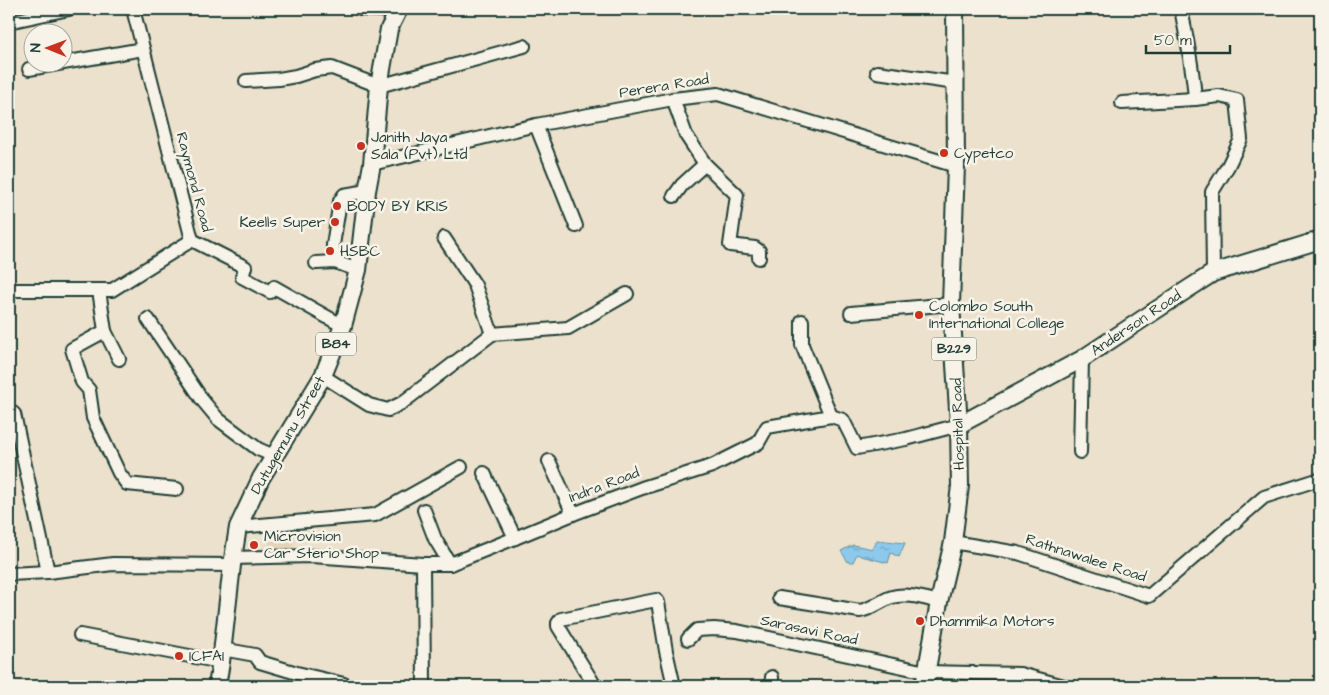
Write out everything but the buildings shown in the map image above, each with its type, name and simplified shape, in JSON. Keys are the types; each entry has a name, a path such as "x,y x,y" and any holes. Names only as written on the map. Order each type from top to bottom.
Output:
{"main road":[{"name":"Hospital Road","path":"925,679 939,602 953,542 960,486 959,425 952,304 956,166 955,9"},
{"name":"Dutugemunu Street","path":"217,686 238,527 261,478 323,376 343,326 358,270 372,164 379,86 389,29 398,10"},
{"name":"Anderson Road","path":"959,425 1082,359 1213,273 1320,240"}],"street":[{"path":"10,22 69,9"},
{"name":"Raymond Road","path":"133,9 192,240 245,267 242,277 270,292 274,287 343,326"},
{"path":"360,9 398,10"},
{"path":"1180,9 1189,48 1195,99"},
{"path":"246,81 278,79 324,68 332,68 379,86 524,46"},
{"path":"72,61 143,49"},
{"path":"877,72 956,82"},
{"name":"Perera Road","path":"372,164 536,126 672,98 718,94 956,166"},
{"path":"1122,103 1219,96 1237,100 1241,139 1228,166 1212,192 1213,273"},
{"path":"672,98 686,135 705,164 737,194 730,245 755,248 759,251 759,258"},
{"path":"536,126 576,226"},
{"path":"674,196 682,185 705,164"},
{"path":"335,262 334,245 340,201 344,194 367,191"},
{"path":"444,238 475,285 492,334"},
{"path":"9,290 112,290 192,240"},
{"path":"316,263 335,262 358,270"},
{"path":"99,290 105,331 119,359"},
{"path":"323,376 369,405 388,410 402,403 492,334 568,328 627,294"},
{"path":"851,313 952,304"},
{"path":"148,319 203,401 218,418 258,449 274,456"},
{"path":"802,321 802,345 831,416 843,420 857,448 906,440 959,425"},
{"path":"105,331 72,349 82,382 89,390 93,418 127,484 177,489"},
{"path":"1080,452 1082,359"},
{"path":"12,412 48,572"},
{"name":"Indra Road","path":"9,574 48,572 113,564 232,562 312,556 423,564 450,564 642,488 712,466 758,443 767,427 831,416"},
{"path":"549,461 573,514"},
{"path":"238,527 376,515 461,466"},
{"path":"484,473 515,538"},
{"name":"Rathnawalee Road","path":"953,542 1018,553 1149,596 1264,497 1320,479"},
{"path":"424,510 435,539 450,564"},
{"path":"423,564 424,686"},
{"path":"779,598 860,611 872,608 896,596 908,596 939,602"},
{"path":"595,686 558,626 558,622 561,619 656,600 658,602 674,686"},
{"name":"Sarasavi Road","path":"688,638 697,630 737,631 925,679 1020,674 1064,686"},
{"path":"80,635 222,655 255,655 260,662 344,684"}],"shaded area":[{"path":"269,525 296,528 292,550 269,552"}],"water":[{"path":"877,540 905,543 899,557 891,553 888,563 857,554 853,562 848,562 841,551 853,545 873,549"}],"place":[{"name":"Janith Jaya Sala (Pvt) Ltd","path":"361,146"},
{"name":"Cypetco","path":"944,153"},
{"name":"BODY BY KRIS","path":"337,206"},
{"name":"Keells Super","path":"335,222"},
{"name":"HSBC","path":"330,251"},
{"name":"Colombo South International College","path":"919,315"},
{"name":"Microvision Car Sterio Shop","path":"254,545"},
{"name":"Dhammika Motors","path":"920,621"},
{"name":"ICFAI","path":"179,656"}]}
